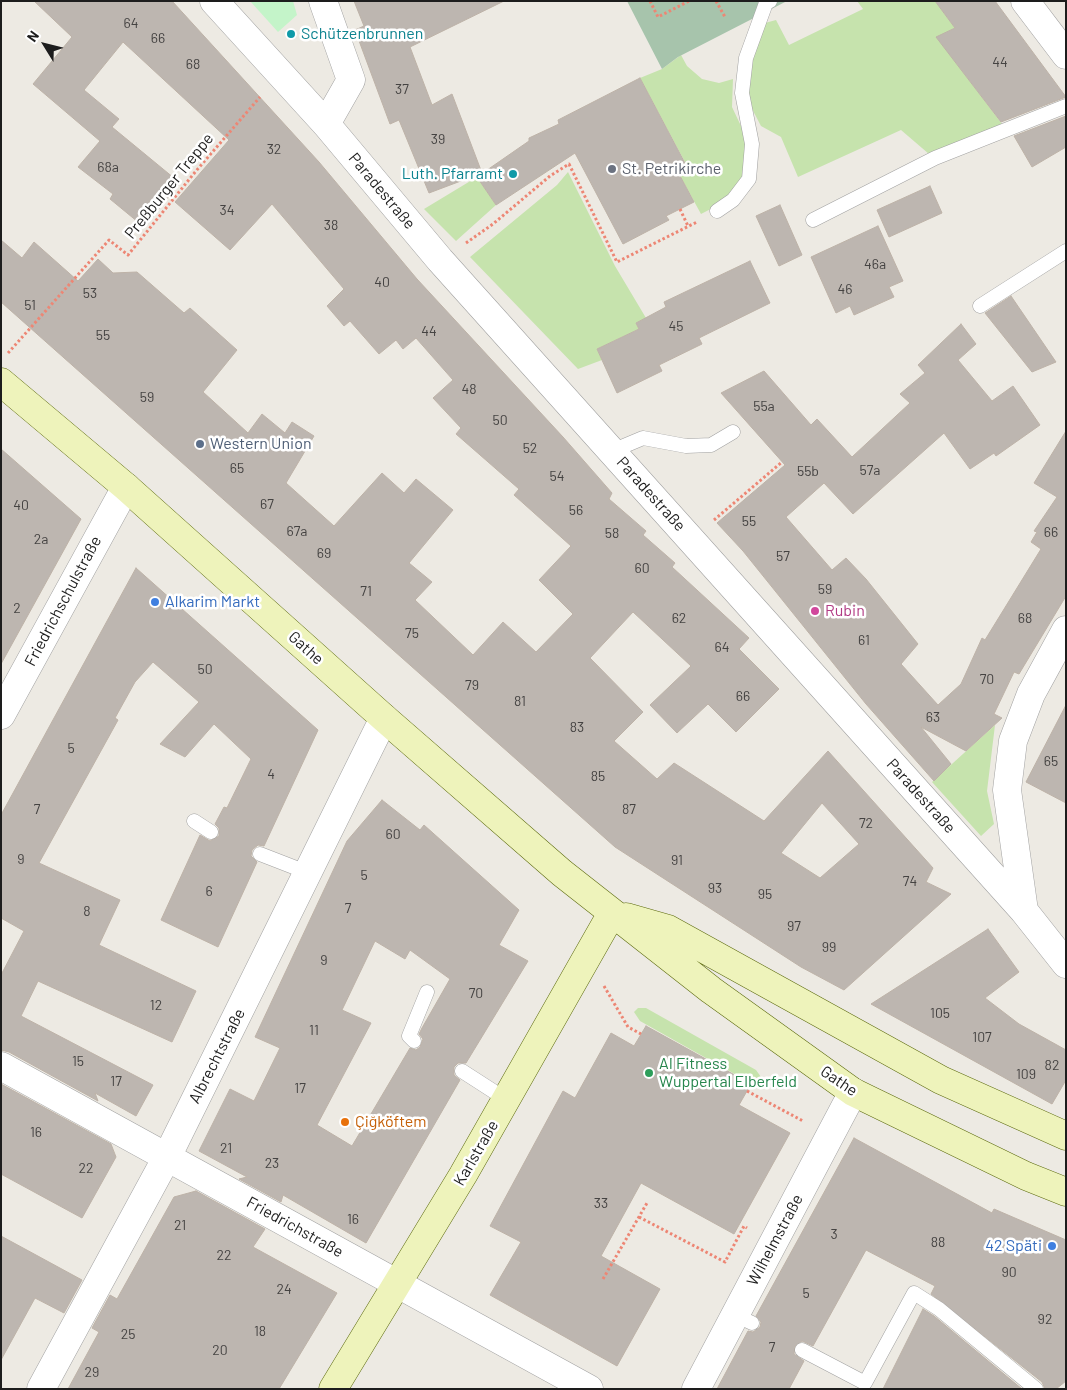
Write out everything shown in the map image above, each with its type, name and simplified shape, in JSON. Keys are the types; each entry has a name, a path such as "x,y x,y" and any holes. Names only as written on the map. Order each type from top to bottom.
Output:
{"main road":[{"name":"Gathe","path":"1,382 126,488 384,718 562,873 711,990 853,1092 1026,1176 1066,1192"},
{"name":"Gathe","path":"612,913 668,929 941,1080 1066,1136"},
{"name":"Karlstraße","path":"334,1389 507,1100 612,913"}],"street":[{"name":"Paradestraße","path":"214,1 326,124 440,260 1024,911 1066,964"},
{"path":"323,1 351,80 326,124"},
{"path":"1025,1 1066,55"},
{"name":"Friedrichschulstraße","path":"1,715 126,488"},
{"path":"1024,911 1007,790 1013,741 1031,694 1066,630"},
{"name":"Albrechtstraße","path":"41,1389 167,1157 384,718"},
{"name":"Friedrichstraße","path":"1,1066 589,1389"},
{"name":"Wilhelmstraße","path":"696,1389 744,1319 830,1135 853,1092"}],"lane":[{"path":"717,211 733,200 750,179 752,144 742,93 746,58 766,3 770,1"},
{"path":"813,220 935,158 1066,106"},
{"path":"980,306 1066,251"},
{"path":"612,452 643,438 686,446 711,445 733,432"},
{"path":"194,821 211,832"},
{"path":"260,854 308,873"},
{"path":"414,1041 409,1036 427,992"},
{"path":"462,1071 507,1100"},
{"path":"802,1350 866,1383 914,1293 939,1309 1036,1389"}],"path":[{"path":"650,1 658,17 689,1"},
{"path":"716,1 725,17"},
{"name":"Preßburger Treppe","path":"7,354 37,318 109,240 128,255 255,103"},
{"path":"460,247 493,224 550,176 569,164 618,262 717,211"},
{"path":"680,209 688,226"},
{"path":"715,520 782,462"},
{"path":"583,967 604,985 628,1027 641,1034"},
{"path":"747,1091 830,1135"},
{"path":"603,1279 647,1203"},
{"path":"639,1217 724,1262 744,1226"}],"green space":[{"path":"250,1 293,1 297,15 278,32"},
{"path":"627,1 787,1 678,57 662,69"},
{"path":"857,1 935,1 955,28 937,37 1002,124 929,154 901,130 798,177 781,137 761,126 750,105 747,81 751,61 765,23 776,20 789,45 863,9"},
{"path":"681,55 687,66 702,79 719,83 733,79 732,107 749,143 747,176 732,198 701,214 678,172 687,166 640,78 662,69"},
{"path":"568,172 615,266 646,318 636,323 639,329 597,349 602,360 578,369 470,257 557,185"},
{"path":"477,177 496,205 456,241 424,209"},
{"path":"995,725 987,791 994,824 981,836 932,782"},
{"path":"638,1008 646,1008 756,1070 761,1077 755,1082 747,1081 640,1021 634,1012"}],"building":[{"path":"34,1 172,1 319,162 417,279 563,437 612,493 609,499 646,531 643,535 675,563 672,567 749,638 739,649 779,689 736,732 708,704 677,733 650,705 691,666 633,612 590,658 643,712 614,741 657,779 674,763 764,821 828,751 933,868 926,882 951,894 844,990 801,967 615,847 1,302 1,240 22,258 34,242 78,281 98,259 113,273 137,272 184,313 190,308 237,350 203,392 248,433 262,414 285,433 292,422 314,436 286,483 334,526 382,473 404,493 416,479 453,510 409,563 432,582 415,600 473,655 503,622 536,652 573,614 539,580 571,546 514,495 519,489 456,434 461,428 433,398 453,380 416,338 403,349 396,340 379,354 350,321 344,326 327,306 344,289 272,204 230,250 175,202 229,140 123,42 84,90 119,119 112,127 180,183 144,227 110,199 113,194 78,167 100,141 33,84 72,37","holes":["822,803 859,844 820,878 781,853"]},
{"path":"354,1 504,1 410,47 432,105 452,94 482,173 429,193 399,120 390,124 355,30 364,26"},
{"path":"935,1 995,1 1066,97 1001,122 936,37 955,28"},
{"path":"640,78 687,167 678,172 694,202 666,216 669,220 623,244 575,153 496,205 477,177 529,141 529,138 559,124 558,120"},
{"path":"1066,116 1066,147 1032,167 1014,136"},
{"path":"930,186 942,213 889,237 877,210"},
{"path":"780,205 802,255 779,266 756,216"},
{"path":"878,226 903,281 889,287 894,297 854,315 850,306 836,313 811,257"},
{"path":"750,261 770,303 699,338 702,344 659,365 662,371 617,393 597,349 639,329 636,323 666,307 664,302"},
{"path":"1011,296 1056,362 1032,372 985,313"},
{"path":"961,324 976,344 958,360 992,401 1013,386 1040,425 996,456 994,453 970,469 944,433 853,514 824,483 786,517 832,570 846,558 866,579 918,644 901,664 938,705 961,684 982,638 985,640 1041,549 1031,542 1037,532 1034,531 1057,497 1034,483 1066,431 1066,596 1019,674 1014,672 994,714 1002,718 966,751 921,727 951,764 934,781 866,704 743,551 717,523 785,465 721,393 764,371 811,425 817,419 852,457 910,403 900,394 925,373 918,365"},
{"path":"1,449 81,519 1,664"},
{"path":"136,568 318,730 264,846 258,845 252,850 251,856 257,862 218,947 161,920 200,835 210,841 219,836 219,828 215,824 224,807 227,808 251,759 214,724 185,757 160,744 199,702 153,662 135,682 115,718 118,720 39,863 120,900 99,945 196,991 172,1042 38,981 21,1016 153,1085 136,1116 95,1093 98,1101 9,1052 1,1050 1,975 24,931 1,918 1,815"},
{"path":"1066,705 1066,803 1026,782"},
{"path":"382,800 420,830 424,825 519,910 499,945 528,961 466,1063 458,1063 454,1067 454,1075 460,1080 366,1243 283,1195 281,1202 239,1179 247,1177 199,1151 230,1089 254,1101 280,1048 255,1037 347,841","holes":["375,941 405,959 410,950 450,979 419,1034 423,1039 420,1047 416,1050 410,1048 352,1146 317,1125 371,1023 342,1010"]},
{"path":"988,929 1019,972 985,998 1019,1024 1066,1050 1066,1080 1052,1104 871,1004"},
{"path":"646,1026 751,1084 739,1105 790,1133 734,1234 641,1183 601,1256 660,1289 617,1366 490,1295 521,1242 490,1226 563,1091 575,1098 611,1033 634,1046"},
{"path":"1,1084 111,1144 116,1157 82,1218 1,1174"},
{"path":"854,1138 992,1213 994,1209 1066,1240 1066,1381 1056,1389 1045,1389 1042,1382 931,1294 935,1286 866,1250 813,1346 802,1341 795,1346 794,1354 804,1361 789,1389 717,1389 748,1331 753,1332 760,1327 761,1322 756,1316"},
{"path":"196,1191 265,1229 253,1247 337,1293 279,1389 68,1389 99,1332 92,1328 110,1295 117,1299 174,1197"},
{"path":"1,1236 82,1280 64,1313 35,1298 1,1360"},
{"path":"923,1309 934,1316 1022,1389 883,1389"}],"place":[{"name":"Schützenbrunnen","path":"291,34"},
{"name":"St. Petrikirche","path":"612,169"},
{"name":"Luth. Pfarramt","path":"513,174"},
{"name":"Western Union","path":"200,444"},
{"name":"Alkarim Markt","path":"155,602"},
{"name":"Rubin","path":"815,611"},
{"name":"AI Fitness Wuppertal Elberfeld","path":"649,1073"},
{"name":"Çiğköftem","path":"345,1122"},
{"name":"42 Späti","path":"1052,1246"}]}
